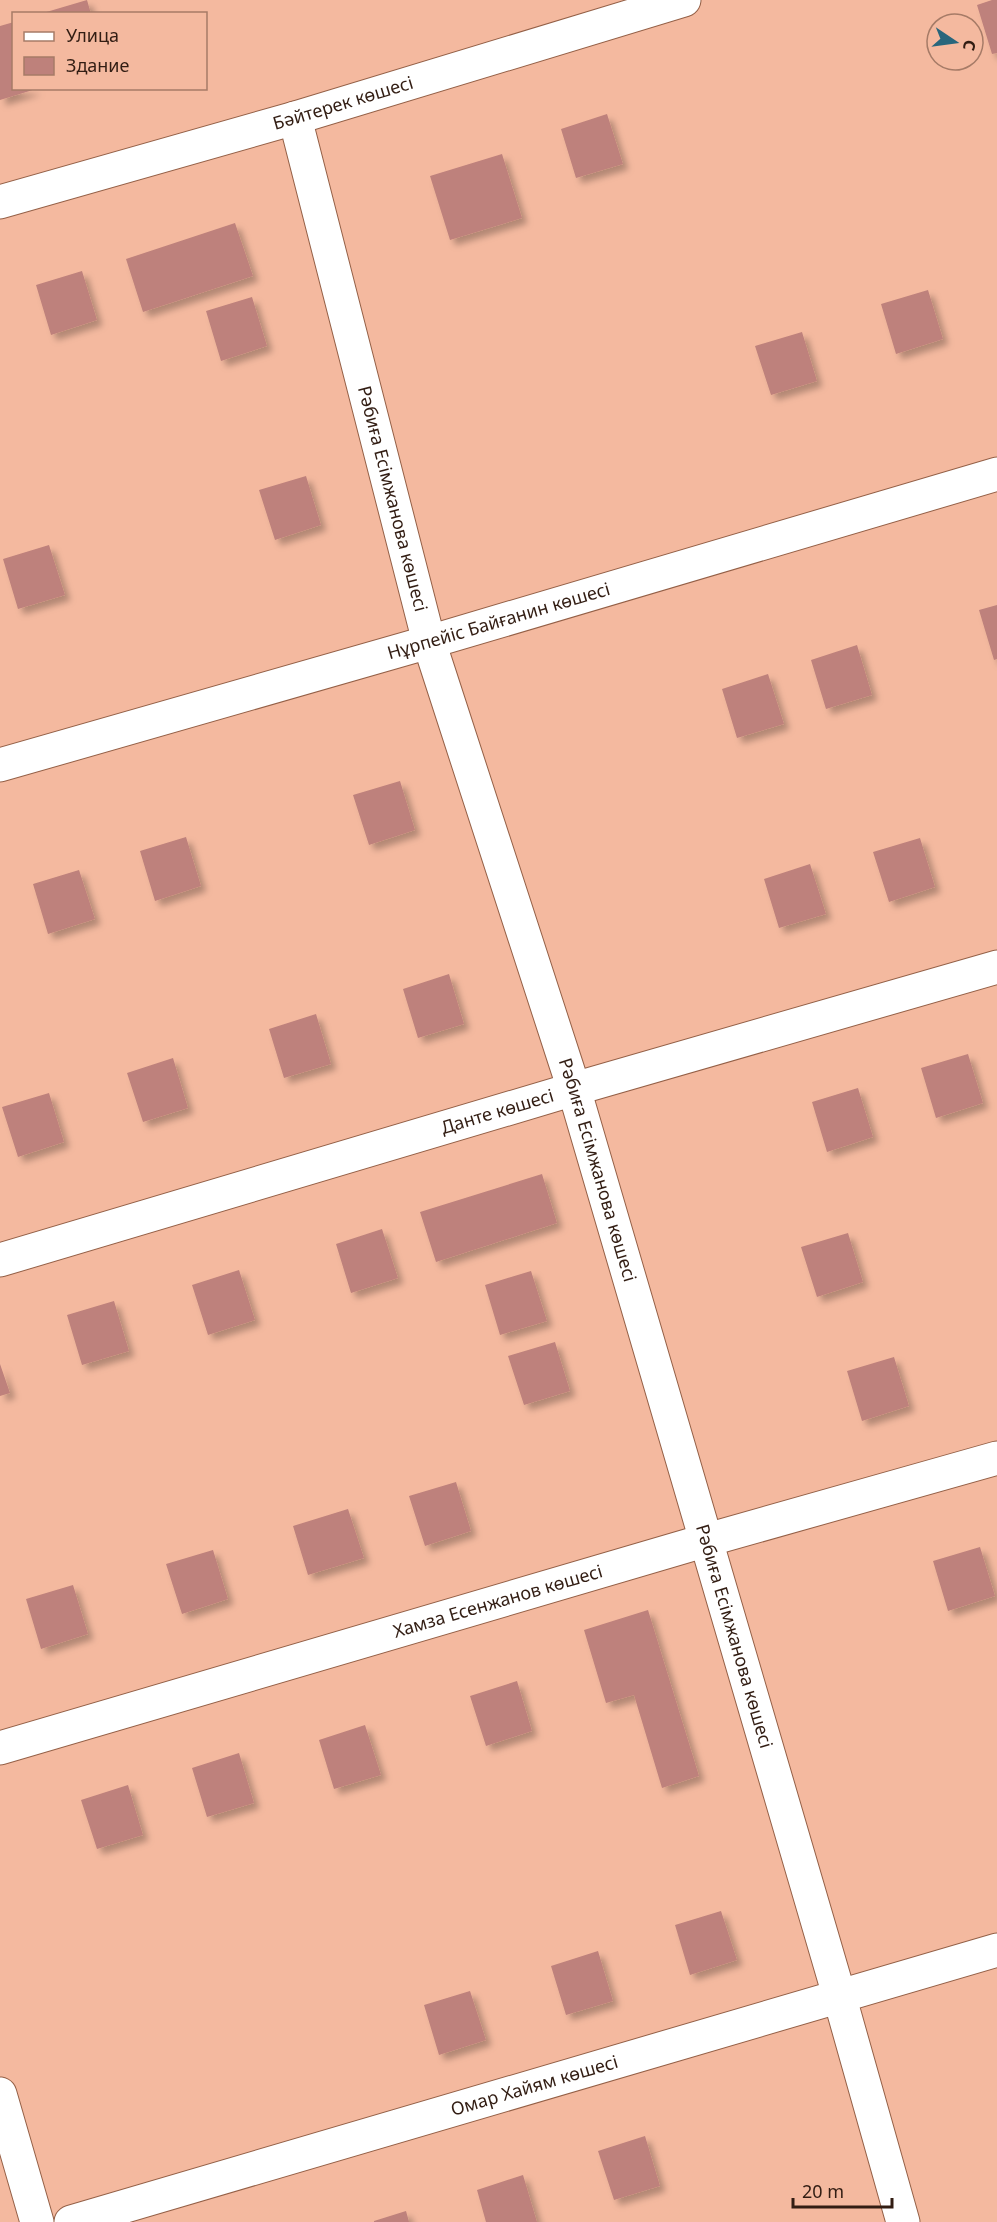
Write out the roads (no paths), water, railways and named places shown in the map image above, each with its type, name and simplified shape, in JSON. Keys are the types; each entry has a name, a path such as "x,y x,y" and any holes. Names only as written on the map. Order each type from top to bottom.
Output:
{"street":[{"name":"Бәйтерек көшесі","path":"0,202 295,118 684,0"},
{"name":"Рәбиға Есімжанова көшесі","path":"295,118 429,642 574,1089 839,1995 903,2222"},
{"name":"Нұрпейіс Байғанин көшесі","path":"0,765 429,642 997,474"},
{"name":"Данте көшесі","path":"0,1260 574,1089 997,967"},
{"name":"Хамза Есенжанов көшесі","path":"0,1748 706,1540 997,1458"},
{"name":"Омар Хайям көшесі","path":"71,2222 997,1950"},
{"path":"0,2094 37,2222"}]}
